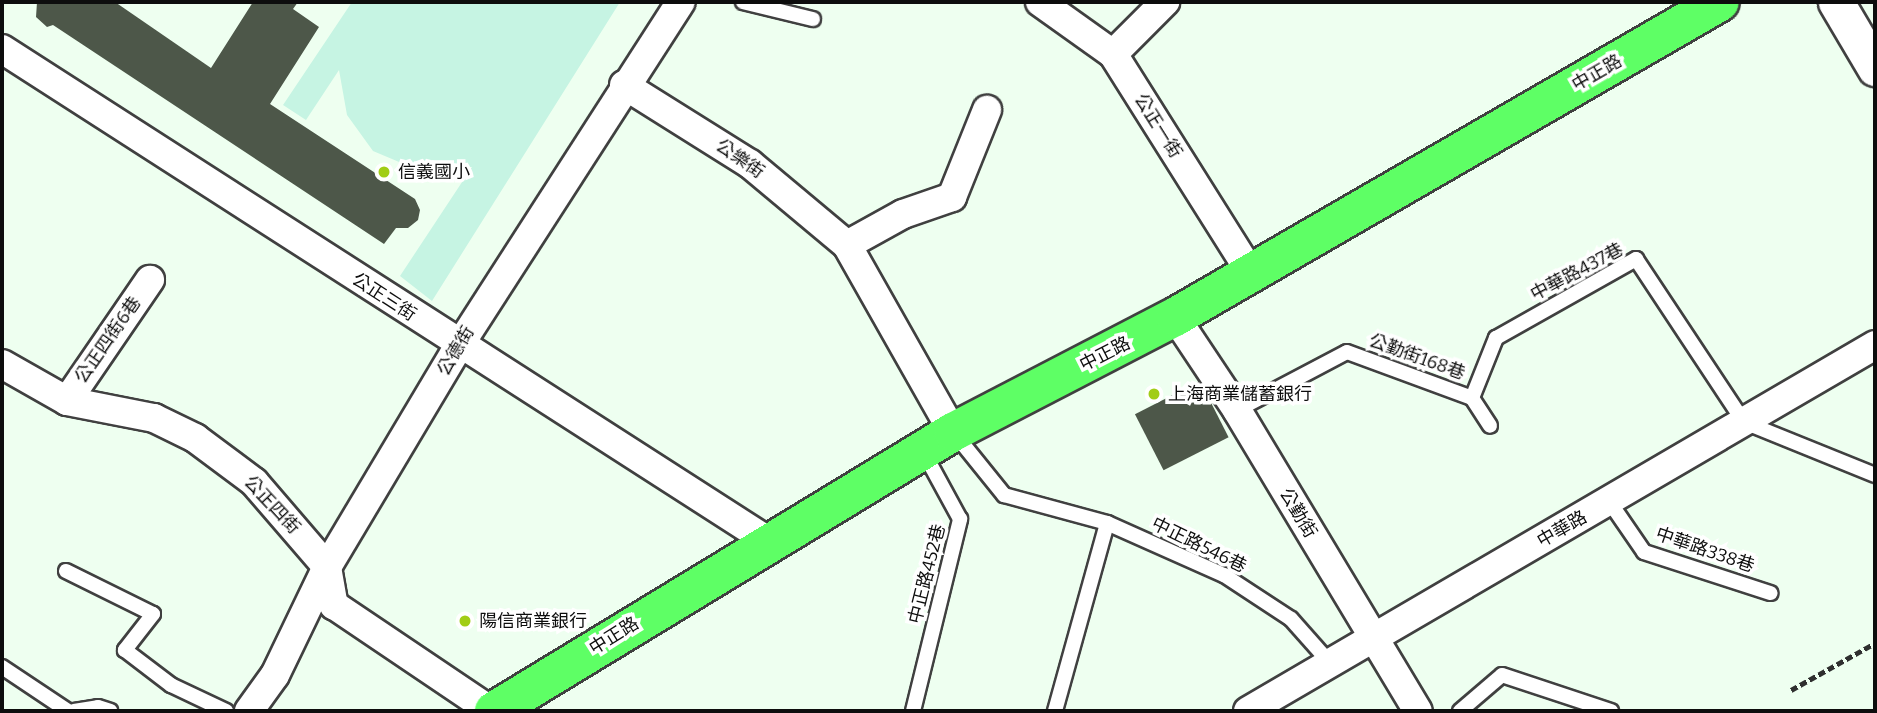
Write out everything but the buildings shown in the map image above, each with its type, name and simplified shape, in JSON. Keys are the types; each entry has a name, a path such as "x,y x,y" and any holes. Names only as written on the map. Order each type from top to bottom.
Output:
{"main road":[{"name":"中正路","path":"493,711 768,541 939,443 1175,317 1720,2"}],"street":[{"name":"公德街","path":"249,711 275,675 327,567 458,346 624,85 681,2"},
{"name":"公正一街","path":"1040,2 1113,54 1251,273"},
{"path":"1113,54 1165,2"},
{"path":"1836,2 1875,68"},
{"name":"公正三街","path":"2,49 458,346 768,541"},
{"name":"公樂街","path":"624,85 750,164 847,245 939,443"},
{"path":"847,245 903,214 952,197 987,110"},
{"name":"公正四街6巷","path":"67,401 150,280"},
{"name":"公勤街","path":"1175,317 1237,410 1418,711"},
{"name":"中華路","path":"1248,711 1875,345"},
{"name":"公正四街","path":"3,368 67,401 154,418 195,438 254,482 327,567"},
{"path":"327,567 334,605 493,711"}],"lane":[{"path":"743,2 813,19"},
{"name":"中華路437巷","path":"1472,398 1496,338 1636,258 1744,422"},
{"name":"公勤街168巷","path":"1237,410 1347,352 1472,398"},
{"path":"1472,398 1490,426"},
{"path":"1744,422 1875,475"},
{"name":"中正路546巷","path":"939,443 1004,495 1107,523 1224,575 1291,619 1331,664"},
{"name":"中正路452巷","path":"913,711 960,519 939,443"},
{"name":"中華路338巷","path":"1609,501 1644,552 1770,593"},
{"path":"1055,711 1107,523"},
{"path":"66,571 153,614 125,650 171,685 226,711"},
{"path":"2,667 68,711"},
{"path":"1460,711 1502,675 1611,711"},
{"path":"74,711 98,707 110,711"}],"path":[{"path":"1791,690 1875,644"}],"green space":[{"path":"352,2 620,2 432,301 400,276 472,167 411,167 373,151 347,115 339,70 306,120 283,105"}],"place":[{"name":"信義國小","path":"384,172"},
{"name":"上海商業儲蓄銀行","path":"1154,394"},
{"name":"陽信商業銀行","path":"465,621"}]}
